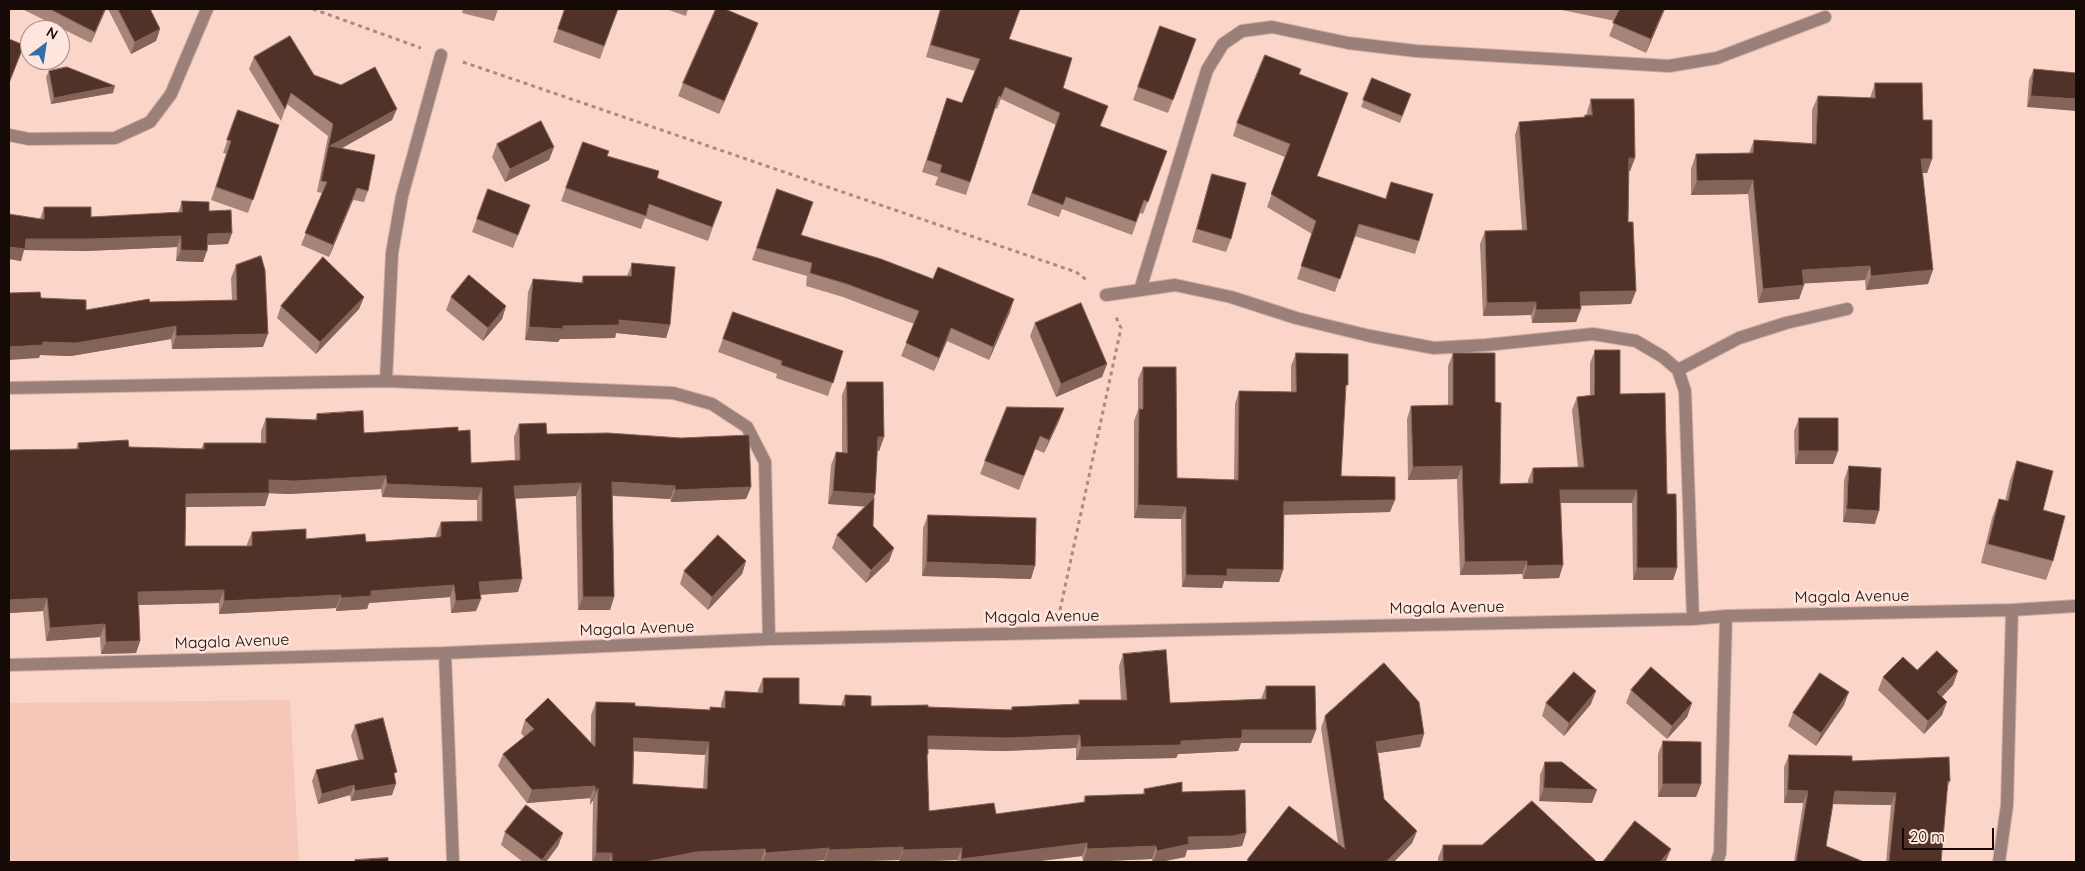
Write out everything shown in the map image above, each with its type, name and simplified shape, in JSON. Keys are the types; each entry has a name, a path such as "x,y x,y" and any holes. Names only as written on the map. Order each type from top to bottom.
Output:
{"street":[{"path":"9,135 29,139 115,138 150,122 171,94 207,9"},
{"path":"1140,290 1207,70 1222,44 1242,31 1272,27 1348,43 1416,51 1668,66 1717,58 1825,17"},
{"path":"386,380 392,253 402,196 440,55"},
{"path":"1106,295 1175,285 1231,297 1296,318 1370,336 1434,348 1486,345 1593,334 1636,341 1663,357 1678,370 1685,391 1693,620"},
{"path":"1678,370 1739,338 1786,323 1847,309"},
{"path":"9,388 386,380 673,393 712,404 747,427 765,462 769,639"},
{"name":"Magala Avenue","path":"9,665 445,653 769,639 1693,620 1726,616 2012,610 2076,606"},
{"path":"1999,862 2007,805 2012,610"},
{"path":"1717,862 1720,854 1726,616"},
{"path":"445,653 453,862"}],"path":[{"path":"313,9 440,55 1076,272 1106,295 1121,328 1055,633"}],"shaded area":[{"path":"290,700 299,862 9,862 9,703"}],"building":[{"path":"50,9 105,9 95,32"},
{"path":"118,9 150,9 160,29 135,42"},
{"path":"565,9 618,9 604,46 558,29"},
{"path":"716,9 725,9 758,23 724,101 683,83"},
{"path":"941,9 1020,9 1009,39 1072,58 1063,88 1108,106 1100,126 1167,151 1148,202 1144,200 1136,222 1066,197 1063,205 1032,193 1060,113 1005,87 1001,97 999,96 970,182 940,172 942,165 927,160 947,98 962,103 980,59 931,45"},
{"path":"1620,9 1664,9 1651,39 1613,23"},
{"path":"1160,26 1196,39 1173,100 1138,87"},
{"path":"290,36 314,75 341,85 375,67 397,109 330,146 375,155 368,191 357,188 333,245 305,233 327,182 321,181 333,124 291,93 285,109 254,57"},
{"path":"9,39 20,43 20,55 9,83"},
{"path":"1265,55 1301,69 1299,74 1348,93 1317,176 1386,199 1391,182 1433,194 1419,241 1359,224 1340,279 1301,266 1316,221 1271,194 1290,144 1237,123"},
{"path":"70,68 115,86 54,98 49,71 70,70"},
{"path":"2034,69 2076,73 2076,99 2031,96"},
{"path":"1372,78 1411,94 1402,116 1363,100"},
{"path":"1875,83 1922,83 1923,120 1932,120 1932,159 1921,159 1933,270 1871,276 1870,266 1802,270 1804,285 1763,289 1753,180 1697,181 1696,154 1753,153 1754,140 1816,144 1818,96 1875,98"},
{"path":"1591,99 1634,99 1635,158 1629,158 1628,222 1633,222 1636,291 1580,292 1581,309 1536,310 1536,302 1487,303 1485,231 1527,230 1519,122 1592,115"},
{"path":"238,110 279,125 253,200 216,187 231,141 227,140"},
{"path":"541,121 554,147 510,169 497,144"},
{"path":"583,142 609,151 607,156 659,171 657,178 722,202 712,227 649,204 646,216 566,188"},
{"path":"1212,174 1246,183 1231,239 1197,229"},
{"path":"488,189 530,205 518,235 477,219"},
{"path":"777,189 813,202 801,235 881,259 933,279 938,267 1014,299 993,347 951,328 939,358 906,343 919,311 847,284 810,273 812,263 757,248"},
{"path":"182,201 209,202 209,211 231,210 232,233 208,234 207,251 181,250 181,236 26,239 25,249 9,247 9,214 44,219 44,207 91,207 91,217 182,212"},
{"path":"261,256 265,270 268,334 176,336 176,326 76,343 43,342 43,345 9,347 9,293 40,292 41,298 86,300 86,310 149,299 150,302 237,300 236,265"},
{"path":"323,257 364,297 320,342 281,306"},
{"path":"632,263 675,267 670,325 619,320 619,325 563,326 563,329 529,327 533,279 583,283 583,276 631,276"},
{"path":"469,275 506,306 488,328 451,297"},
{"path":"1081,303 1107,364 1061,384 1035,323"},
{"path":"733,312 843,351 833,383 781,365 782,361 723,339"},
{"path":"1595,350 1620,350 1620,394 1665,393 1667,494 1676,494 1677,568 1637,568 1637,490 1560,490 1563,565 1527,566 1527,561 1465,562 1462,466 1413,467 1411,406 1453,405 1453,353 1495,353 1495,402 1501,403 1500,484 1533,483 1533,468 1584,467 1577,397 1594,395"},
{"path":"1296,353 1348,354 1348,385 1346,385 1341,476 1395,477 1395,500 1284,502 1283,570 1227,569 1227,576 1186,575 1186,507 1138,505 1139,409 1143,409 1143,367 1176,367 1177,478 1238,480 1239,391 1296,392"},
{"path":"847,382 883,382 884,437 878,437 875,494 833,491 836,452 847,453"},
{"path":"1007,407 1064,408 1049,440 1040,436 1024,476 985,461"},
{"path":"363,411 364,433 458,427 458,431 470,430 471,463 520,460 519,424 546,423 547,434 608,433 681,438 749,435 751,487 675,490 675,486 612,482 614,597 583,597 581,483 514,486 522,579 479,582 481,599 456,601 454,585 371,591 371,596 341,598 341,595 224,601 224,590 138,592 140,641 106,642 105,624 50,628 47,598 9,600 9,450 79,449 78,443 128,440 129,447 204,449 204,443 266,443 266,418 317,420 317,414","holes":["386,476 387,484 482,488 482,521 441,522 441,536 439,537 366,542 365,534 306,539 306,529 252,532 252,546 185,546 186,494 269,493 269,480 294,481"]},
{"path":"1799,418 1838,418 1838,451 1799,451"},
{"path":"2017,461 2053,471 2043,510 2065,516 2053,561 1988,544 1999,499 2008,501"},
{"path":"1849,466 1881,468 1879,511 1847,509"},
{"path":"874,498 873,526 894,548 871,570 837,535"},
{"path":"928,515 1036,518 1035,566 927,562"},
{"path":"718,535 746,561 712,597 684,571"},
{"path":"1166,650 1170,703 1266,699 1266,686 1315,686 1316,730 1242,730 1242,738 1181,741 1181,745 1081,747 1080,735 1007,738 928,736 929,811 994,803 996,814 1085,802 1085,796 1145,794 1144,789 1182,782 1182,792 1245,790 1246,833 1233,836 1188,837 1189,844 1157,851 1156,846 1087,849 1087,843 961,859 962,848 903,850 903,847 829,850 829,848 766,853 765,849 696,852 645,862 612,862 612,853 596,853 598,788 595,792 595,786 532,790 503,754 534,729 525,720 548,698 595,747 596,702 635,703 635,706 710,710 710,707 725,708 725,691 763,693 763,678 799,678 799,704 845,706 845,695 871,696 871,706 928,705 928,707 1012,710 1012,707 1080,704 1079,700 1127,700 1123,654","holes":["634,738 709,742 707,789 633,784"]},
{"path":"1937,651 1958,671 1937,692 1947,702 1928,721 1883,677 1903,657 1917,670"},
{"path":"1384,663 1419,702 1424,734 1376,742 1384,799 1417,831 1386,862 1250,862 1247,860 1289,806 1345,849 1325,716"},
{"path":"1651,667 1692,703 1672,726 1631,690"},
{"path":"1574,672 1596,691 1569,723 1546,703"},
{"path":"1820,673 1849,692 1821,733 1793,713"},
{"path":"383,718 397,772 394,773 396,784 355,791 354,785 322,794 316,770 364,759 355,725"},
{"path":"1663,741 1701,742 1701,784 1663,784"},
{"path":"1789,755 1852,756 1852,761 1949,757 1950,781 1948,781 1941,862 1889,862 1896,793 1835,791 1826,846 1864,862 1796,862 1808,791 1788,790"},
{"path":"1545,762 1562,762 1597,790 1544,788"},
{"path":"1532,801 1597,862 1443,862 1443,845 1482,845"},
{"path":"526,805 563,833 542,860 505,832"},
{"path":"1635,821 1671,849 1660,862 1603,862"},
{"path":"388,858 388,862 356,862 355,860"}]}
